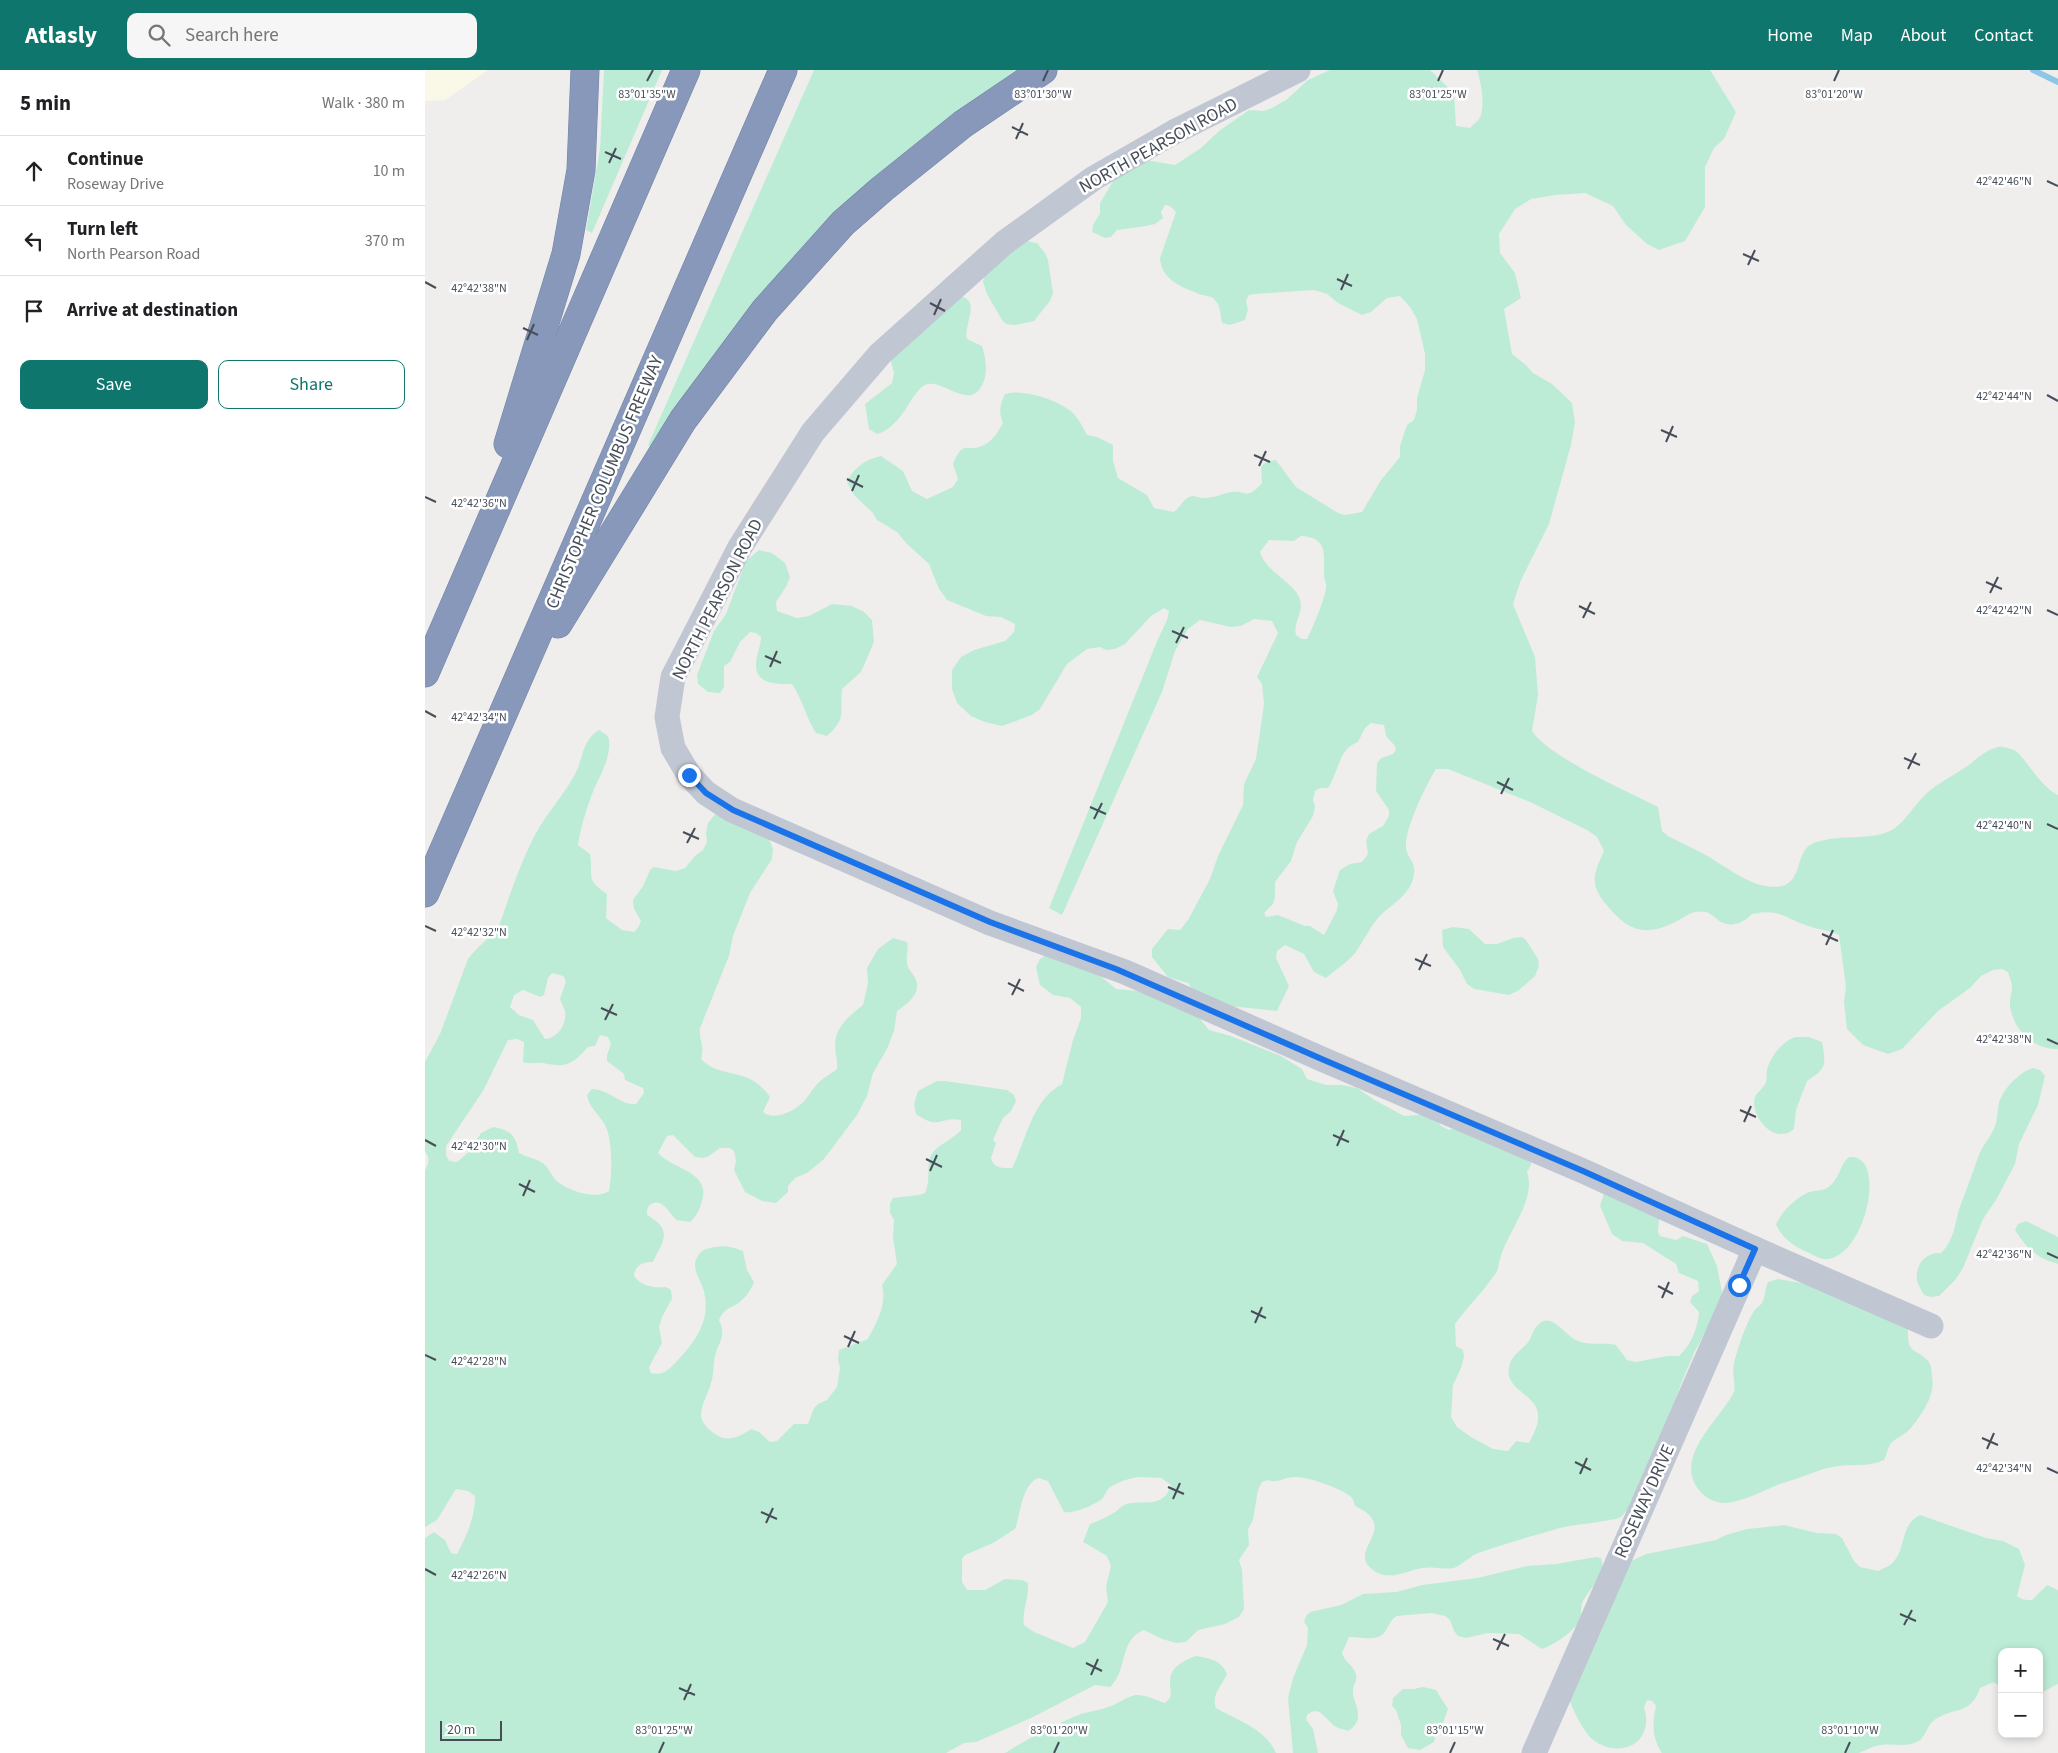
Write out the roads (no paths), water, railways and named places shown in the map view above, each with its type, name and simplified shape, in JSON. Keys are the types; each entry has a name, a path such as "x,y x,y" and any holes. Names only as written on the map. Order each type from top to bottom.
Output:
{"highway":[{"path":"467,575 566,254 581,170 585,70"},
{"path":"425,672 686,70"},
{"name":"CHRISTOPHER COLUMBUS FREEWAY","path":"425,893 783,70"},
{"path":"507,707 683,420 765,310 843,223 882,188 963,124 1043,70"}],"street":[{"name":"NORTH PEARSON ROAD","path":"1298,70 1175,132 1094,178 1004,243 880,354 813,432 740,547 673,677 667,716 673,748 689,775 706,793 733,810 990,922 1116,969 1931,1326"},
{"name":"ROSEWAY DRIVE","path":"1534,1753 1755,1249"}],"waterway":[{"path":"2033,70 2058,82"}]}
